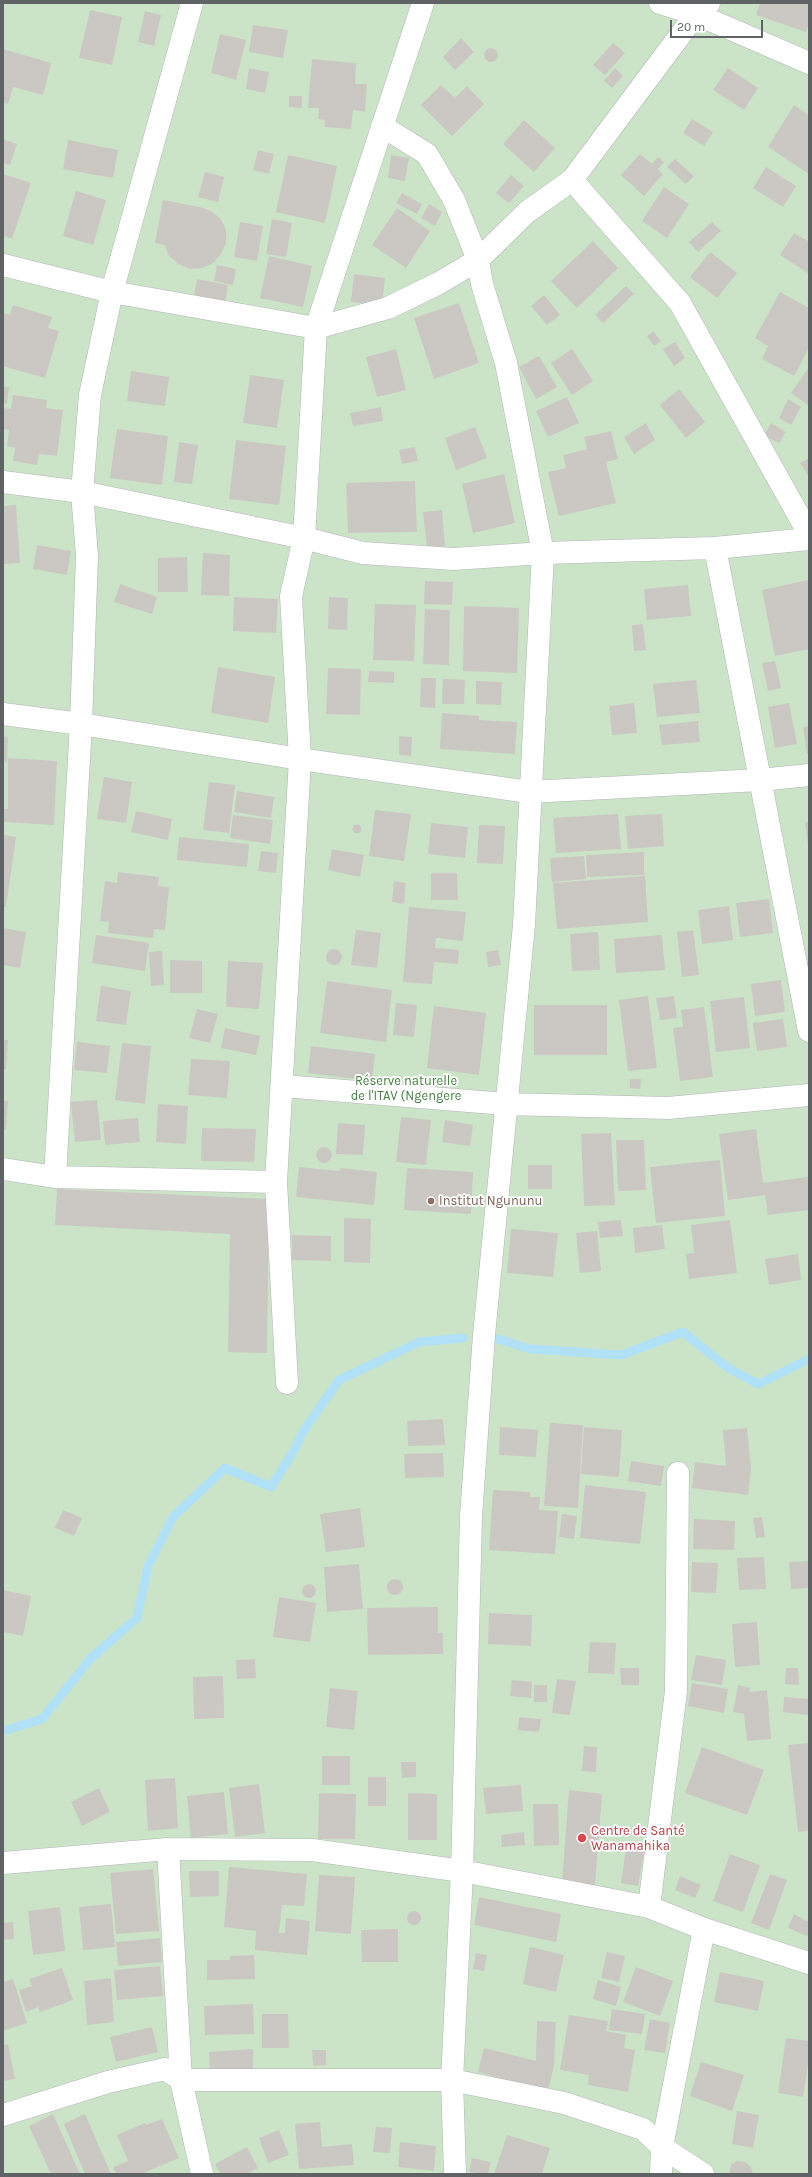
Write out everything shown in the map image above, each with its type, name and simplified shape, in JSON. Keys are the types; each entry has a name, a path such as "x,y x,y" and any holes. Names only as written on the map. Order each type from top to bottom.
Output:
{"street":[{"path":"54,1177 81,724 87,556 82,492 90,395 112,292 192,3"},
{"path":"287,1383 276,1182 283,1086 300,759 291,596 304,538 316,328 382,126 420,3"},
{"path":"660,3 703,9 809,63"},
{"path":"3,265 112,292 316,328 388,308 439,283 478,260 527,212 572,180 703,9"},
{"path":"382,126 427,154 454,200 478,260 482,284 506,363 543,553 529,792 524,925 484,1335 471,1516 462,1871 452,2080 455,2174"},
{"path":"572,180 680,303 809,534"},
{"path":"3,482 82,492 304,538 363,553 454,559 543,553 715,548 809,538"},
{"path":"715,548 809,1031"},
{"path":"3,714 81,724 300,759 529,792 760,780 809,775"},
{"path":"283,1086 506,1104 668,1108 809,1095"},
{"path":"3,1168 54,1177 276,1182"},
{"path":"649,1907 676,1691 678,1473"},
{"path":"168,1850 181,2080 202,2174"},
{"path":"3,1864 168,1850 312,1850 462,1871 649,1907 704,1929 809,1963"},
{"path":"662,2174 662,2147 704,1929"},
{"path":"3,2115 108,2082 165,2069 181,2080 452,2080 564,2103 643,2129 662,2147 703,2174"}],"green space":[{"name":"Réserve naturelle de l'ITAV (Ngengere","path":"3,3 809,3 809,2174 3,2174"}],"building":[{"path":"760,3 809,3 809,23 806,32 756,15"},
{"path":"90,10 122,17 112,65 79,58"},
{"path":"145,11 161,15 154,46 138,42"},
{"path":"253,25 288,30 283,58 249,52"},
{"path":"220,34 246,40 236,80 211,73"},
{"path":"461,38 474,52 455,70 443,57"},
{"path":"613,43 625,53 605,75 593,65"},
{"path":"491,48 496,50 498,55 496,60 491,62 486,60 484,55 486,50"},
{"path":"3,49 51,63 43,95 13,87 8,104 3,103"},
{"path":"312,59 356,63 355,84 367,84 365,112 353,110 351,129 324,127 325,120 318,119 319,108 308,108"},
{"path":"249,68 269,72 265,93 246,89"},
{"path":"615,68 623,76 612,88 604,81"},
{"path":"728,68 758,88 744,110 713,90"},
{"path":"441,85 455,98 467,86 484,104 452,136 421,105"},
{"path":"289,96 302,96 302,108 289,107"},
{"path":"794,105 809,115 809,174 768,147"},
{"path":"692,119 713,132 704,146 683,133"},
{"path":"524,120 555,148 534,172 503,144"},
{"path":"3,139 17,144 10,165 3,163"},
{"path":"68,140 118,150 113,178 63,169"},
{"path":"258,150 274,154 269,174 253,170"},
{"path":"640,154 652,164 658,157 664,162 658,169 663,174 644,196 621,175"},
{"path":"288,155 337,166 325,223 276,212"},
{"path":"391,155 409,158 405,181 388,178"},
{"path":"675,159 694,176 686,184 667,167"},
{"path":"766,167 796,186 783,207 753,188"},
{"path":"205,172 224,177 218,202 198,197"},
{"path":"3,174 31,183 12,239 3,235"},
{"path":"511,175 524,186 509,203 496,193"},
{"path":"664,187 689,204 667,238 642,221"},
{"path":"76,191 106,200 93,245 63,236"},
{"path":"402,193 422,204 417,214 396,203"},
{"path":"163,200 200,207 211,211 221,219 226,230 226,243 221,254 213,263 202,268 190,269 179,264 169,256 165,245 155,243"},
{"path":"429,204 442,212 435,226 421,218"},
{"path":"397,208 430,231 406,268 372,245"},
{"path":"272,219 292,223 286,257 266,254"},
{"path":"240,222 263,226 257,261 234,257"},
{"path":"712,222 721,231 698,252 689,242"},
{"path":"794,233 809,242 809,274 780,255"},
{"path":"593,241 618,268 577,308 551,281"},
{"path":"710,252 737,273 717,298 690,277"},
{"path":"269,256 312,266 303,307 260,298"},
{"path":"217,265 236,269 233,285 214,281"},
{"path":"354,274 385,278 382,305 351,302"},
{"path":"197,279 228,285 225,302 194,296"},
{"path":"626,286 634,294 603,323 595,315"},
{"path":"780,292 809,308 809,348 794,376 762,359 768,346 755,338"},
{"path":"544,295 560,315 547,325 531,306"},
{"path":"459,303 479,363 434,379 414,318"},
{"path":"13,305 52,317 48,328 59,331 45,378 3,366 3,313 10,315"},
{"path":"653,331 661,341 654,346 647,336"},
{"path":"675,342 685,358 674,366 663,349"},
{"path":"396,349 406,390 377,397 366,357"},
{"path":"572,349 593,381 572,395 551,363"},
{"path":"539,356 557,387 536,399 519,367"},
{"path":"809,367 809,406 791,393"},
{"path":"131,371 169,377 165,406 127,401"},
{"path":"250,375 284,380 277,428 243,423"},
{"path":"3,387 9,387 7,404 3,403"},
{"path":"679,389 705,422 686,438 660,405"},
{"path":"13,395 47,400 46,408 63,410 57,456 39,454 37,465 13,461 15,448 7,446 9,430 3,429 3,408 11,409"},
{"path":"567,397 579,423 548,437 536,411"},
{"path":"788,399 801,407 791,425 779,418"},
{"path":"381,407 383,421 353,426 350,413"},
{"path":"646,423 655,440 634,454 624,437"},
{"path":"771,423 786,432 779,443 764,435"},
{"path":"475,427 487,458 456,470 445,438"},
{"path":"117,429 168,436 162,485 110,478"},
{"path":"611,431 618,459 606,462 616,503 559,516 548,472 566,468 563,455 587,449 584,437"},
{"path":"236,440 286,446 279,505 229,499"},
{"path":"179,442 198,445 192,484 174,482"},
{"path":"415,447 418,461 402,464 399,450"},
{"path":"809,458 809,477 800,463"},
{"path":"504,474 515,523 473,533 462,484"},
{"path":"415,481 417,532 348,533 346,483"},
{"path":"16,505 20,563 3,564 3,506"},
{"path":"442,510 445,546 427,548 423,512"},
{"path":"37,545 71,551 67,575 33,569"},
{"path":"203,553 230,555 229,596 201,595"},
{"path":"187,557 188,592 158,592 158,558"},
{"path":"808,580 809,649 775,656 762,590"},
{"path":"425,581 453,582 452,605 424,604"},
{"path":"120,584 157,597 152,614 114,602"},
{"path":"688,585 691,616 647,620 644,589"},
{"path":"234,597 278,599 276,633 233,631"},
{"path":"329,597 348,598 347,630 328,629"},
{"path":"375,604 416,605 414,661 373,660"},
{"path":"464,606 519,608 517,673 463,671"},
{"path":"425,609 450,610 449,665 423,664"},
{"path":"643,624 646,650 634,651 632,625"},
{"path":"775,661 781,688 768,691 762,663"},
{"path":"218,667 275,677 268,723 211,713"},
{"path":"328,668 361,669 360,715 326,714"},
{"path":"369,671 394,672 394,683 368,682"},
{"path":"421,678 436,678 435,708 420,707"},
{"path":"443,679 465,680 464,704 442,704"},
{"path":"696,680 700,713 657,717 653,684"},
{"path":"476,681 502,682 501,705 476,704"},
{"path":"634,703 637,733 612,735 609,706"},
{"path":"789,703 797,744 775,748 768,707"},
{"path":"442,713 479,716 479,720 517,722 515,754 440,749"},
{"path":"698,721 700,742 662,745 659,725"},
{"path":"809,726 809,754 807,754 803,727"},
{"path":"3,736 8,737 7,762 3,762"},
{"path":"399,736 412,737 411,756 399,755"},
{"path":"8,758 57,761 54,825 3,822 3,809 8,809"},
{"path":"104,777 132,782 126,823 97,819"},
{"path":"209,782 235,785 229,833 203,830"},
{"path":"237,791 274,797 271,818 234,812"},
{"path":"375,810 411,814 404,861 369,856"},
{"path":"136,811 172,819 168,840 131,832"},
{"path":"618,814 621,849 556,853 553,818"},
{"path":"662,814 664,846 628,849 625,816"},
{"path":"233,815 273,820 270,844 230,838"},
{"path":"805,822 809,822 809,845 808,845"},
{"path":"431,823 468,827 465,858 428,854"},
{"path":"357,824 362,829 357,834 352,829"},
{"path":"479,825 505,826 503,864 477,863"},
{"path":"3,835 16,837 6,907 3,907"},
{"path":"179,837 249,844 247,867 177,860"},
{"path":"332,849 364,855 360,877 328,870"},
{"path":"261,851 278,853 276,873 258,871"},
{"path":"644,852 644,875 587,877 586,855"},
{"path":"584,856 586,879 552,882 550,858"},
{"path":"118,872 159,877 158,886 169,887 165,930 154,929 153,938 108,933 109,922 100,921 105,881 117,883"},
{"path":"431,873 457,873 458,900 431,900"},
{"path":"645,876 648,922 557,929 553,883"},
{"path":"394,881 406,883 404,904 392,902"},
{"path":"769,899 773,933 740,937 736,903"},
{"path":"729,906 733,940 702,944 698,910"},
{"path":"409,907 466,912 463,941 436,938 435,948 459,950 458,964 434,962 432,984 403,982"},
{"path":"3,928 26,932 20,968 3,965"},
{"path":"356,930 381,933 377,968 351,965"},
{"path":"693,930 699,975 682,977 677,932"},
{"path":"598,932 600,970 572,971 570,934"},
{"path":"96,935 149,943 145,971 92,963"},
{"path":"662,935 665,970 616,973 614,939"},
{"path":"334,949 340,951 342,957 340,963 334,965 328,963 326,957 328,951"},
{"path":"498,950 501,965 488,967 486,952"},
{"path":"162,951 164,985 151,986 149,952"},
{"path":"170,960 202,961 202,993 170,993"},
{"path":"228,961 263,963 259,1009 226,1007"},
{"path":"781,980 785,1012 755,1016 751,984"},
{"path":"327,981 392,990 386,1042 320,1033"},
{"path":"101,986 131,991 126,1025 96,1021"},
{"path":"648,996 657,1068 628,1071 619,1000"},
{"path":"674,996 677,1018 660,1020 656,998"},
{"path":"744,997 750,1048 716,1052 710,1001"},
{"path":"396,1003 417,1005 414,1037 393,1035"},
{"path":"534,1005 607,1005 607,1055 534,1055"},
{"path":"434,1006 486,1013 479,1075 427,1068"},
{"path":"704,1007 713,1077 680,1081 673,1028 683,1027 681,1010"},
{"path":"197,1009 218,1014 210,1043 189,1038"},
{"path":"783,1019 787,1047 757,1051 753,1023"},
{"path":"225,1028 260,1036 256,1055 221,1048"},
{"path":"3,1040 8,1040 6,1069 3,1069"},
{"path":"77,1042 110,1046 107,1073 74,1070"},
{"path":"122,1043 151,1046 145,1104 115,1100"},
{"path":"311,1046 375,1054 372,1081 308,1073"},
{"path":"191,1059 230,1061 227,1098 188,1095"},
{"path":"630,1079 641,1079 640,1089 630,1088"},
{"path":"97,1100 101,1140 75,1142 71,1102"},
{"path":"3,1101 8,1101 6,1130 3,1130"},
{"path":"158,1104 188,1106 186,1144 156,1142"},
{"path":"401,1117 431,1120 426,1165 396,1162"},
{"path":"138,1118 140,1142 105,1145 103,1121"},
{"path":"445,1120 473,1125 470,1146 442,1142"},
{"path":"338,1123 365,1125 363,1155 336,1154"},
{"path":"202,1128 256,1129 254,1162 201,1161"},
{"path":"756,1129 763,1183 808,1177 809,1210 768,1215 765,1195 728,1200 719,1134"},
{"path":"611,1133 615,1205 584,1206 581,1134"},
{"path":"616,1140 644,1140 646,1190 618,1191"},
{"path":"324,1147 331,1152 332,1155 327,1162 324,1163 317,1158 316,1155 321,1148"},
{"path":"720,1160 725,1216 656,1223 650,1167"},
{"path":"528,1165 552,1165 552,1189 528,1189"},
{"path":"299,1167 340,1171 340,1168 377,1172 374,1205 296,1197"},
{"path":"407,1168 473,1172 471,1214 404,1210"},
{"path":"57,1189 269,1199 267,1353 228,1352 230,1234 55,1225"},
{"path":"344,1218 371,1219 370,1263 344,1262"},
{"path":"621,1220 623,1236 600,1238 598,1222"},
{"path":"730,1220 737,1273 689,1279 686,1254 694,1253 691,1225"},
{"path":"662,1225 665,1249 635,1253 633,1228"},
{"path":"511,1229 558,1233 553,1277 507,1273"},
{"path":"597,1231 601,1271 580,1273 576,1233"},
{"path":"292,1235 331,1236 331,1261 292,1260"},
{"path":"798,1254 801,1280 769,1285 765,1259"},
{"path":"443,1419 445,1445 408,1446 407,1421"},
{"path":"550,1423 583,1425 578,1508 544,1506"},
{"path":"500,1427 538,1430 536,1457 499,1455"},
{"path":"584,1427 622,1430 619,1477 581,1474"},
{"path":"747,1428 751,1469 748,1495 692,1488 695,1462 726,1466 723,1430"},
{"path":"443,1453 444,1477 405,1478 404,1454"},
{"path":"631,1461 664,1466 661,1486 628,1481"},
{"path":"585,1485 646,1492 640,1544 580,1538"},
{"path":"493,1490 530,1492 530,1497 540,1497 539,1510 558,1511 555,1554 489,1550"},
{"path":"360,1508 365,1547 326,1552 320,1514"},
{"path":"63,1510 82,1518 74,1536 55,1528"},
{"path":"562,1514 577,1516 574,1539 559,1537"},
{"path":"762,1517 765,1537 756,1538 753,1518"},
{"path":"694,1519 735,1521 734,1550 693,1549"},
{"path":"764,1557 766,1589 739,1590 737,1558"},
{"path":"809,1561 809,1588 791,1589 789,1562"},
{"path":"692,1562 718,1563 716,1593 691,1592"},
{"path":"359,1564 363,1609 327,1612 324,1567"},
{"path":"392,1579 398,1579 403,1584 401,1593 398,1595 392,1595 387,1590 387,1584"},
{"path":"306,1584 312,1584 316,1588 316,1594 312,1598 306,1598 302,1594 302,1588"},
{"path":"3,1590 31,1596 23,1636 3,1632"},
{"path":"279,1597 316,1603 310,1642 273,1637"},
{"path":"438,1607 438,1633 443,1633 443,1654 368,1655 367,1608"},
{"path":"489,1613 532,1615 531,1646 488,1644"},
{"path":"757,1622 760,1665 735,1667 732,1624"},
{"path":"590,1642 616,1643 614,1674 588,1673"},
{"path":"696,1655 726,1660 722,1685 691,1680"},
{"path":"255,1659 256,1678 237,1679 236,1660"},
{"path":"620,1668 639,1668 639,1685 621,1685"},
{"path":"786,1668 798,1668 799,1685 785,1684"},
{"path":"223,1676 224,1718 194,1719 193,1677"},
{"path":"557,1679 576,1681 570,1715 552,1713"},
{"path":"512,1680 532,1682 531,1698 510,1696"},
{"path":"692,1683 728,1689 724,1713 688,1706"},
{"path":"534,1685 547,1685 547,1702 534,1702"},
{"path":"738,1685 750,1688 749,1692 767,1690 771,1739 747,1741 744,1714 733,1712"},
{"path":"330,1688 358,1691 354,1730 326,1727"},
{"path":"784,1697 809,1699 809,1715 783,1712"},
{"path":"519,1717 541,1719 539,1732 518,1730"},
{"path":"809,1743 809,1831 798,1832 788,1745"},
{"path":"584,1746 597,1747 596,1772 582,1771"},
{"path":"702,1747 764,1770 747,1815 685,1793"},
{"path":"322,1756 350,1756 350,1785 322,1785"},
{"path":"401,1762 416,1762 416,1777 402,1778"},
{"path":"368,1777 386,1777 386,1806 368,1806"},
{"path":"175,1778 178,1828 148,1831 145,1780"},
{"path":"259,1784 265,1833 235,1837 229,1788"},
{"path":"521,1785 523,1811 486,1814 483,1788"},
{"path":"99,1788 110,1812 82,1826 71,1802"},
{"name":"Centre de Santé Wanamahika","path":"569,1790 602,1794 595,1885 562,1883"},
{"path":"224,1792 228,1834 191,1838 187,1796"},
{"path":"319,1793 356,1794 355,1839 318,1839"},
{"path":"408,1793 437,1794 437,1840 408,1840"},
{"path":"533,1804 558,1804 559,1845 534,1846"},
{"path":"524,1832 525,1845 502,1847 501,1835"},
{"path":"627,1842 645,1846 638,1886 621,1883"},
{"path":"730,1854 760,1865 743,1912 713,1901"},
{"path":"229,1867 307,1874 304,1906 282,1905 279,1933 285,1933 286,1918 310,1921 307,1955 255,1950 256,1931 224,1927"},
{"path":"153,1869 159,1931 116,1934 110,1873"},
{"path":"189,1871 219,1871 219,1896 190,1897"},
{"path":"770,1874 787,1880 769,1930 751,1923"},
{"path":"319,1875 355,1877 351,1934 315,1931"},
{"path":"680,1876 701,1885 695,1898 675,1890"},
{"path":"479,1897 561,1914 556,1942 474,1925"},
{"path":"111,1904 115,1947 83,1950 79,1907"},
{"path":"60,1907 65,1951 33,1955 28,1911"},
{"path":"414,1911 419,1913 421,1918 419,1923 414,1925 409,1923 407,1918 409,1913"},
{"path":"794,1914 809,1922 809,1931 807,1936 788,1928"},
{"path":"13,1922 14,1939 3,1940 3,1923"},
{"path":"398,1929 398,1962 362,1962 361,1930"},
{"path":"160,1938 162,1962 118,1966 116,1942"},
{"path":"530,1947 564,1955 556,1992 523,1984"},
{"path":"607,1952 625,1956 619,1982 601,1978"},
{"path":"476,1953 487,1955 484,1971 473,1969"},
{"path":"254,1955 255,1979 207,1980 207,1960 230,1960 230,1956"},
{"path":"160,1966 163,1996 117,2000 114,1970"},
{"path":"636,1967 673,1981 660,2016 623,2002"},
{"path":"62,1968 73,2000 40,2012 38,2007 26,2012 19,1990 32,1986 29,1979"},
{"path":"720,1972 764,1981 758,2011 714,2002"},
{"path":"111,1978 114,2022 87,2025 84,1981"},
{"path":"13,1979 27,2023 3,2031 3,1982"},
{"path":"598,1980 621,1987 616,2006 593,1999"},
{"path":"253,2004 254,2034 205,2035 204,2006"},
{"path":"612,2009 645,2014 642,2034 609,2030"},
{"path":"262,2014 288,2014 289,2048 262,2048"},
{"path":"569,2015 608,2021 606,2031 626,2035 624,2048 635,2050 628,2092 588,2085 589,2075 560,2070"},
{"path":"650,2019 670,2023 665,2053 644,2050"},
{"path":"537,2021 556,2022 554,2066 548,2091 478,2072 484,2048 536,2061"},
{"path":"152,2027 158,2052 116,2062 110,2037"},
{"path":"786,2038 809,2041 809,2058 803,2097 778,2093"},
{"path":"8,2044 15,2079 3,2081 3,2045"},
{"path":"253,2049 253,2070 210,2072 209,2052"},
{"path":"312,2050 326,2050 326,2065 313,2066"},
{"path":"701,2062 744,2075 732,2111 690,2096"},
{"path":"737,2111 759,2115 753,2148 732,2144"},
{"path":"53,2114 80,2174 51,2174 29,2126"},
{"path":"85,2114 111,2174 85,2174 64,2124"},
{"path":"162,2119 179,2158 141,2174 116,2174 113,2167 128,2161 117,2135 145,2123 146,2125"},
{"path":"320,2122 322,2147 352,2144 354,2165 299,2169 295,2124"},
{"path":"376,2127 392,2128 390,2153 373,2152"},
{"path":"279,2130 289,2155 268,2163 259,2138"},
{"path":"507,2135 550,2148 542,2174 494,2174"},
{"path":"400,2142 436,2146 434,2171 398,2167"},
{"path":"247,2147 258,2168 246,2174 221,2174 215,2164"},
{"path":"472,2158 491,2162 488,2174 469,2172"},
{"path":"737,2161 745,2162 751,2167 753,2174 729,2174 731,2165"}],"waterway":[{"path":"498,1339 530,1349 621,1355 683,1332 728,1368 758,1384 809,1359"},
{"path":"3,1731 42,1719 91,1658 137,1618 148,1566 173,1517 225,1468 271,1487 293,1452 304,1430 339,1380 419,1342 463,1338"}],"place":[{"name":"Institut Ngununu","path":"431,1201"},
{"name":"Centre de Santé Wanamahika","path":"582,1838"}]}
